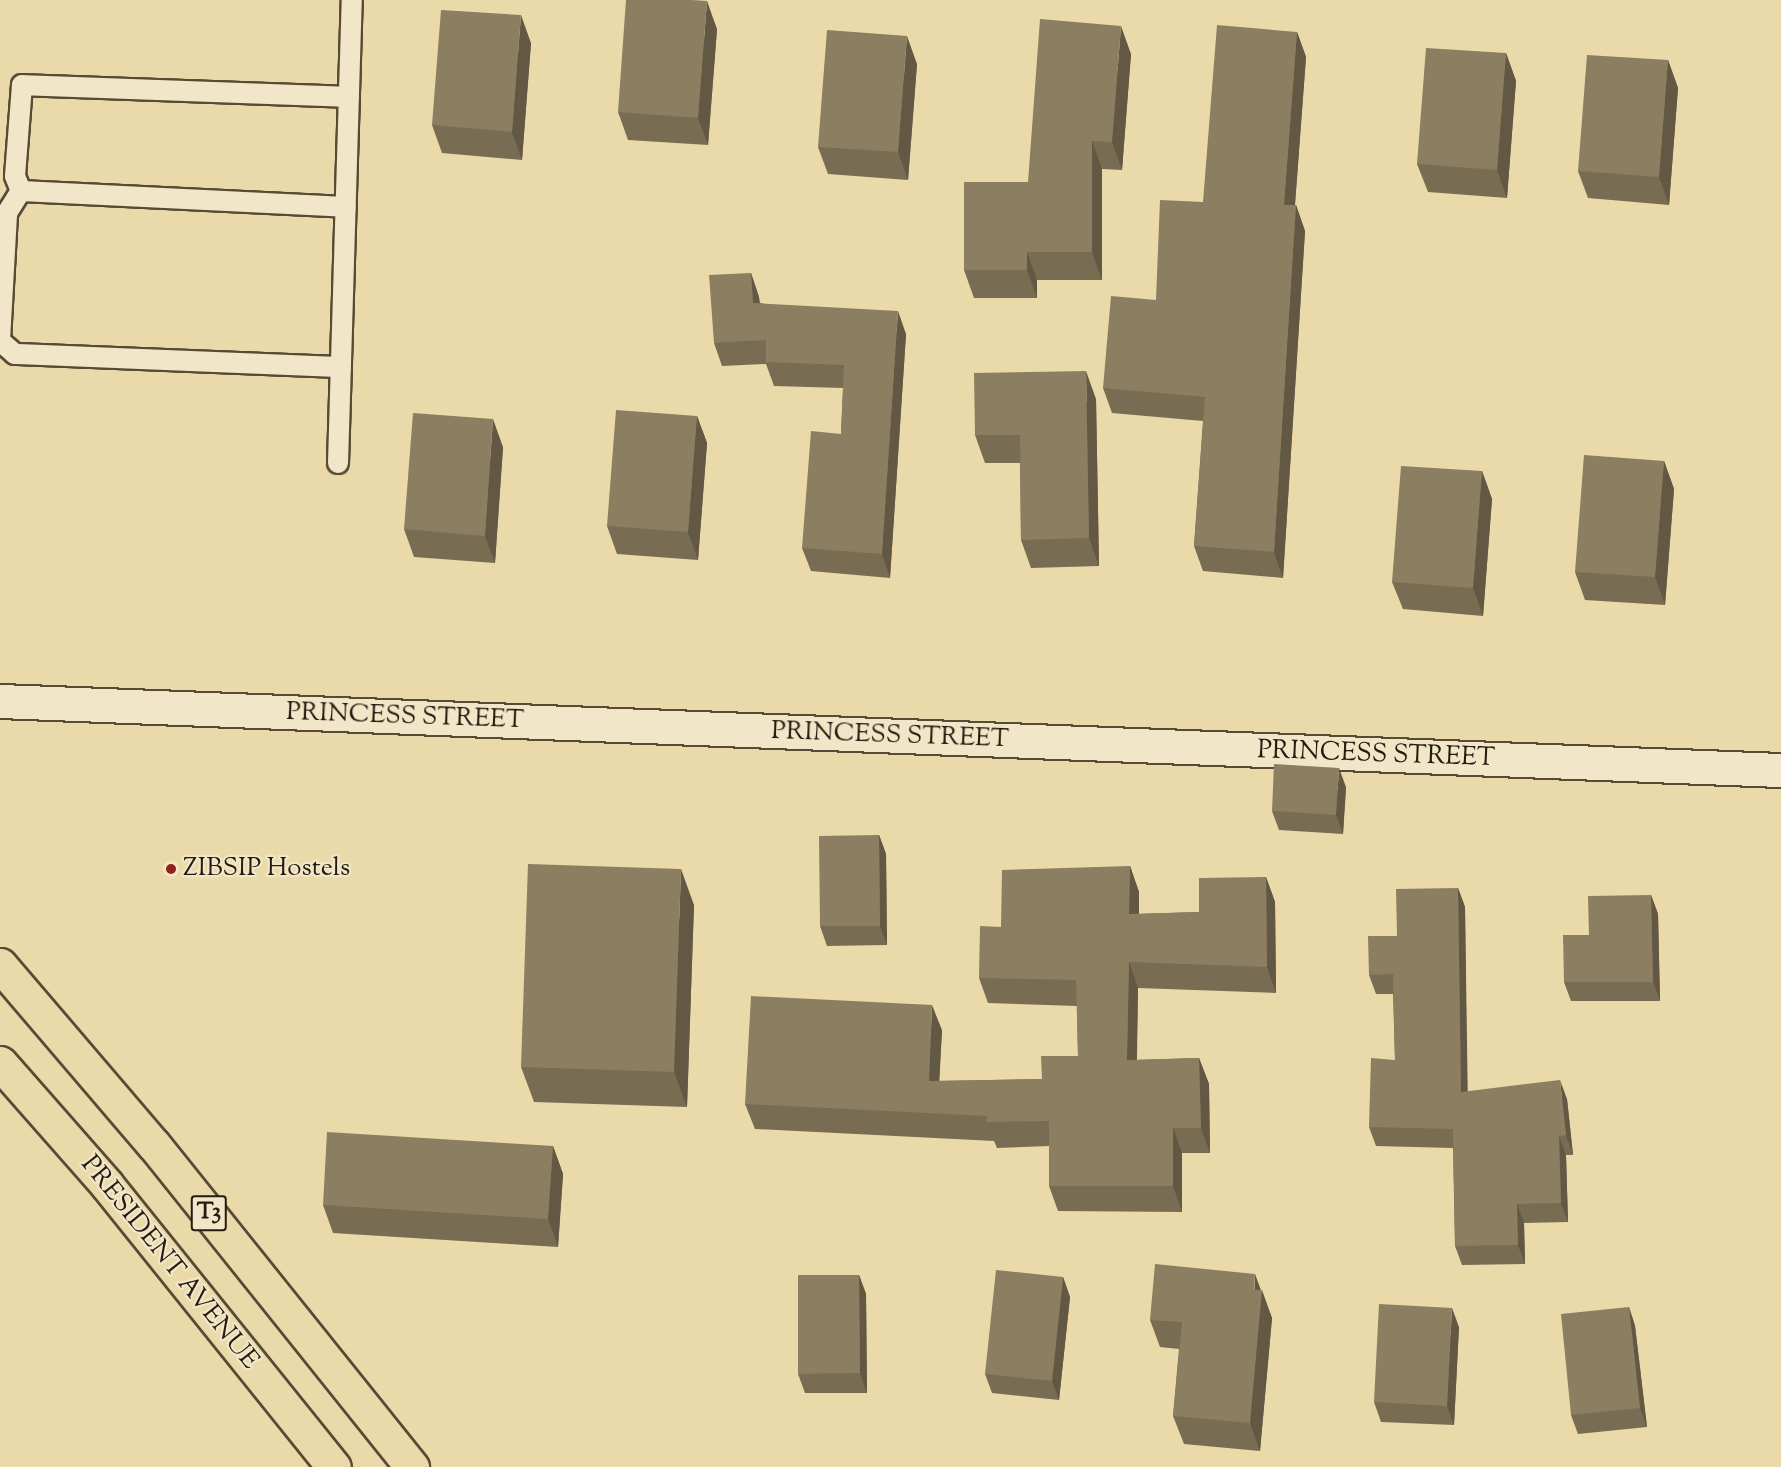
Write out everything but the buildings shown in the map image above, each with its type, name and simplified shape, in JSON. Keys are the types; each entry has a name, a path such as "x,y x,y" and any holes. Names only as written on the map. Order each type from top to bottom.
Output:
{"highway":[{"name":"T3","path":"0,965 154,1145 412,1467"},
{"name":"PRESIDENT AVENUE","path":"5,1077 107,1185 334,1467"}],"street":[{"name":"PRINCESS STREET","path":"0,701 1781,770"}],"lane":[{"path":"338,463 352,0"},
{"path":"21,191 15,176 19,92 28,83 349,97"},
{"path":"21,191 346,207"},
{"path":"21,191 7,213 0,341 15,354 341,367"}],"place":[{"name":"ZIBSIP Hostels","path":"171,869"}]}
